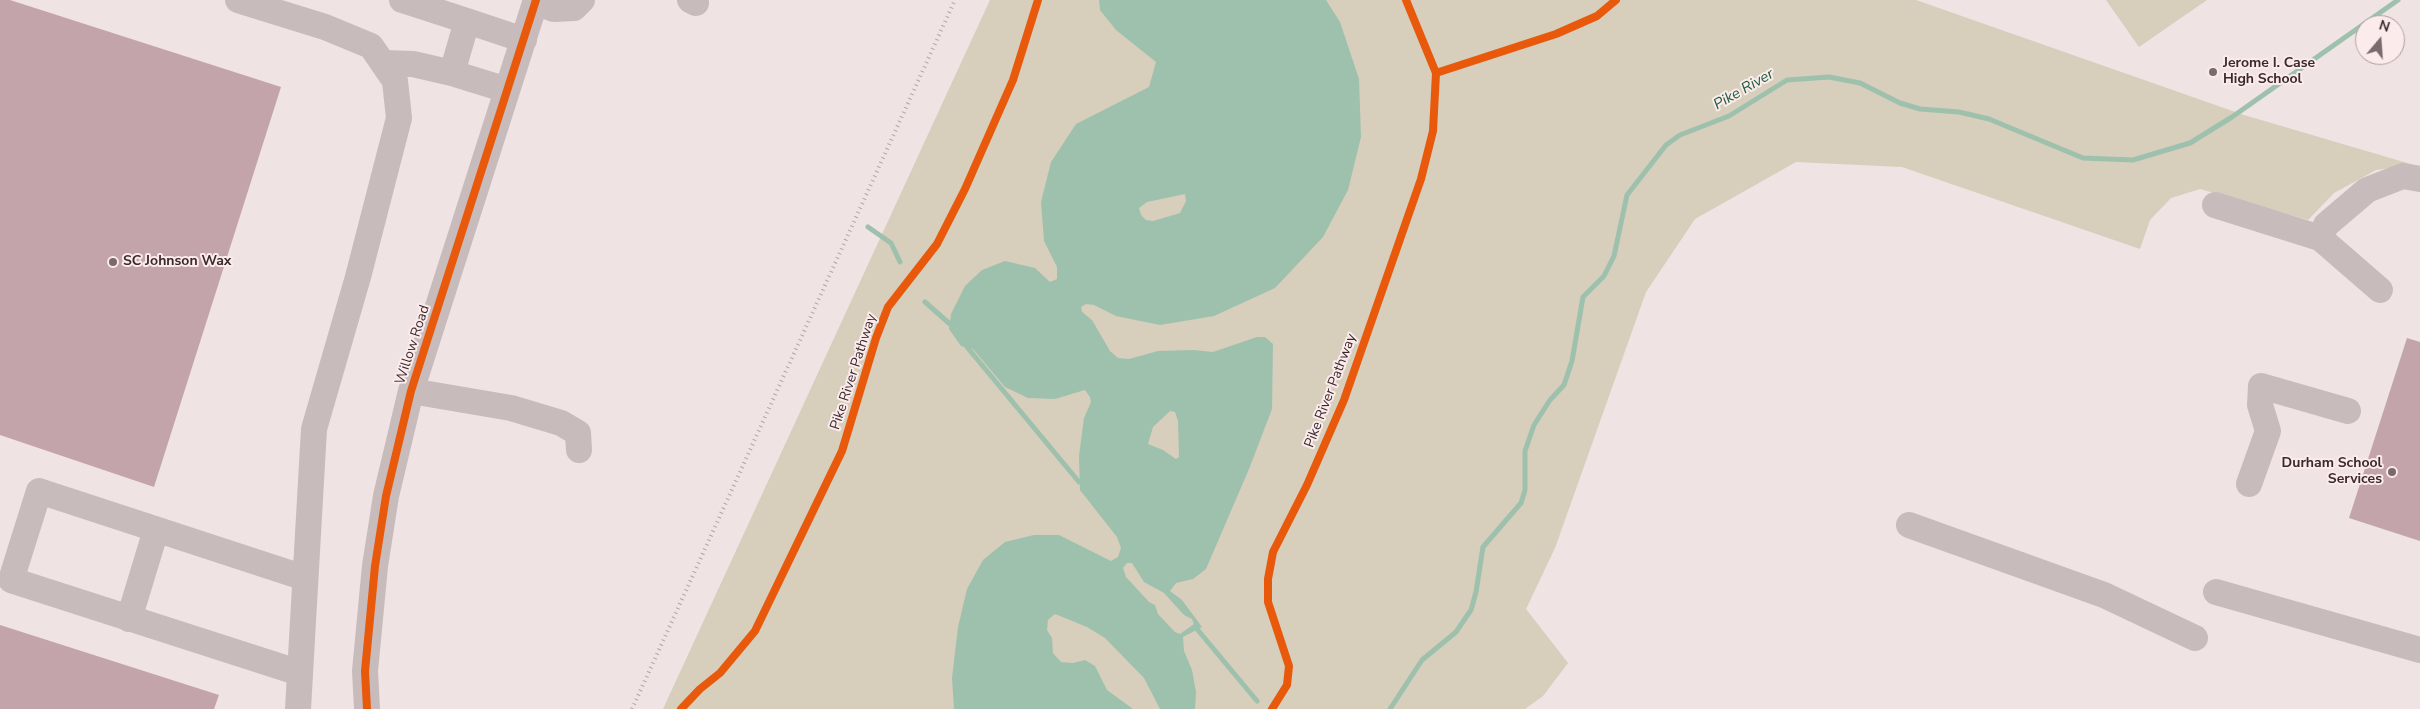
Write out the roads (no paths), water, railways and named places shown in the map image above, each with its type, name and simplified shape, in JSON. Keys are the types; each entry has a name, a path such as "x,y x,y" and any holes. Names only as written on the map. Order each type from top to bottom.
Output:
{"street":[{"path":"238,0 325,27 371,46 395,81 399,118 360,268 314,429 298,709"},
{"path":"402,0 524,40"},
{"path":"535,1 554,9 574,8 582,0"},
{"name":"Willow Road","path":"367,709 365,670 375,566 386,496 411,391 535,1"},
{"path":"452,73 467,21"},
{"path":"383,63 412,64 452,73 507,90"},
{"path":"2320,238 2326,225 2367,190 2403,176 2420,180"},
{"path":"2215,205 2320,238 2380,290"},
{"path":"2249,484 2268,431 2260,405 2262,386 2348,411"},
{"path":"411,391 511,408 554,421 578,433 579,450"},
{"path":"300,673 11,580 39,491 305,578"},
{"path":"1909,525 2104,596 2195,638"},
{"path":"128,619 156,530"},
{"path":"2216,592 2420,650"}],"waterway":[{"name":"Pike River","path":"1390,709 1422,660 1456,632 1471,610 1476,592 1483,547 1521,503 1525,490 1525,451 1534,425 1550,400 1564,385 1572,361 1583,297 1604,276 1614,256 1627,195 1666,145 1680,135 1729,116 1787,80 1829,77 1860,83 1900,103 1920,109 1959,112 1989,119 2083,158 2133,160 2190,143 2232,117 2398,0"},
{"path":"868,227 891,243 900,262"},
{"path":"925,302 950,324"},
{"path":"967,347 1079,482"},
{"path":"1197,629 1257,701"}],"railway":[{"path":"632,709 955,0"}],"place":[{"name":"Jerome I. Case High School","path":"2213,72"},
{"name":"SC Johnson Wax","path":"113,262"},
{"name":"Durham School Services","path":"2392,472"}]}
